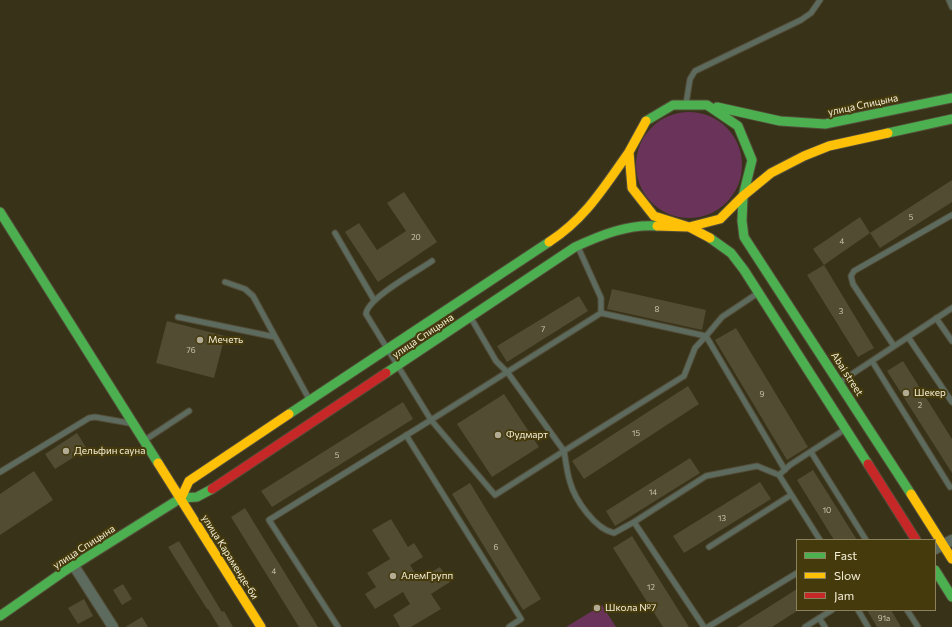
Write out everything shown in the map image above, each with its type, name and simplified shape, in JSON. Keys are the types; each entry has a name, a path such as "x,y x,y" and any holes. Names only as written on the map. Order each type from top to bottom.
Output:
{"street":[{"name":"улица Спицына","path":"707,105 780,121 825,124 952,98"},
{"path":"743,196 752,160 738,126 707,105 673,105 644,122 629,152 632,188 654,216 689,227 731,253 846,429 915,539"},
{"path":"689,227 720,219 743,196 771,173 804,156 829,146 952,119"},
{"name":"улица Спицына","path":"181,498 189,481 387,348 563,233 586,211 629,152"},
{"name":"Abai street","path":"743,196 742,221 744,237 840,383 952,559"},
{"name":"улица Караменде-би","path":"0,212 261,627"},
{"name":"улица Спицына","path":"0,616 74,566 181,498 197,497 203,494 578,246 604,234 641,225 689,227"},
{"path":"74,566 113,627"},
{"path":"936,572 952,597"}],"lane":[{"path":"686,105 690,80 695,71 801,20 810,13 820,0"},
{"path":"949,0 952,7"},
{"path":"894,346 853,284 851,276 854,271 952,215"},
{"path":"335,233 374,300"},
{"path":"578,246 601,298 601,313"},
{"path":"432,262 374,300 366,310 366,314 430,420 495,495 684,376 695,348 722,317 758,293"},
{"path":"225,282 245,289 254,296 309,400"},
{"path":"840,383 952,308"},
{"path":"338,627 269,520 508,373 601,313 706,336 785,470"},
{"path":"178,316 275,337"},
{"path":"470,317 496,361 508,373 564,451 570,484 584,510 601,527 614,533 706,476 757,466 779,475 819,539"},
{"path":"936,318 952,342"},
{"path":"908,337 952,402"},
{"path":"872,361 950,487"},
{"path":"144,441 189,411"},
{"path":"0,472 89,418 95,417 134,424"},
{"path":"779,475 846,429"},
{"path":"406,435 521,619 509,627"},
{"path":"811,452 865,539"},
{"path":"709,547 791,495"},
{"path":"634,522 704,627"},
{"path":"708,627 796,574"},
{"path":"805,627 830,611"},
{"path":"859,611 868,627"},
{"path":"908,611 918,627"},
{"path":"819,618 825,627"}],"shaded area":[{"path":"689,112 709,116 726,128 738,145 742,165 738,185 726,202 709,214 689,218 669,214 652,202 640,185 636,165 640,145 652,128 669,116"},
{"path":"602,605 616,627 566,627"}],"building":[{"path":"952,180 952,202 880,248 870,233"},
{"path":"404,192 437,242 378,282 345,232 359,223 377,250 406,231 387,203"},
{"path":"860,217 870,233 824,265 813,249"},
{"path":"824,265 874,348 858,357 807,275"},
{"path":"612,289 706,310 702,330 607,309"},
{"path":"579,296 588,311 507,362 497,346"},
{"path":"167,321 225,336 214,378 156,363"},
{"path":"736,328 808,447 787,460 715,340"},
{"path":"903,361 952,439 952,473 887,371"},
{"path":"688,386 699,404 584,479 572,461"},
{"name":"Фудмарт","path":"504,394 539,447 492,477 457,424"},
{"path":"403,402 413,419 272,507 261,491"},
{"name":"Дельфин сауна","path":"77,433 87,449 55,469 45,454"},
{"path":"690,458 700,473 615,526 606,511"},
{"path":"813,470 856,539 833,539 797,480"},
{"path":"34,471 53,500 0,535 0,494"},
{"path":"760,482 771,499 684,553 673,536"},
{"path":"470,483 541,599 523,610 452,494"},
{"path":"245,508 318,627 299,627 231,517"},
{"name":"АлемГрупп","path":"391,519 408,547 414,543 423,557 410,565 419,579 440,567 450,582 431,594 441,609 411,627 400,627 393,615 410,604 403,592 375,609 365,594 376,587 367,573 390,559 372,530"},
{"path":"632,536 689,627 663,627 613,548"},
{"path":"179,541 222,612 224,611 233,627 219,627 168,547"},
{"path":"123,584 132,599 122,605 113,590"},
{"path":"796,590 797,611 772,627 737,627"},
{"path":"84,599 93,616 78,624 68,608"},
{"path":"868,611 892,611 901,627 877,627"},
{"path":"142,617 148,627 125,627"}],"traffic: fast":[{"path":"717,107 780,121 825,124 952,98"},
{"path":"646,121 673,105 707,105 738,126 752,160 743,196 742,221 744,237 911,494"},
{"path":"888,133 952,119"},
{"path":"0,212 158,463"},
{"path":"386,373 575,247 615,231 636,227 657,226"},
{"path":"710,238 731,253 744,270 868,464"},
{"path":"289,414 549,242"},
{"path":"0,616 63,572 181,498 197,497 212,489"},
{"path":"936,572 952,597"}],"traffic: slow":[{"path":"646,121 629,152 632,188 654,216 689,227 710,238"},
{"path":"657,226 689,227 720,219 743,196 771,173 804,156 829,146 888,133"},
{"path":"549,242 574,223 594,201 629,152"},
{"path":"181,498 189,481 289,414"},
{"path":"158,463 261,627"},
{"path":"911,494 952,559"}],"traffic: jam":[{"path":"212,489 386,373"},
{"path":"868,464 915,539"}],"place":[{"name":"Мечеть","path":"200,340"},
{"name":"Шекер","path":"906,393"},
{"name":"Фудмарт","path":"498,435"},
{"name":"Дельфин сауна","path":"66,451"},
{"name":"АлемГрупп","path":"393,576"},
{"name":"Школа №7","path":"597,608"}]}
